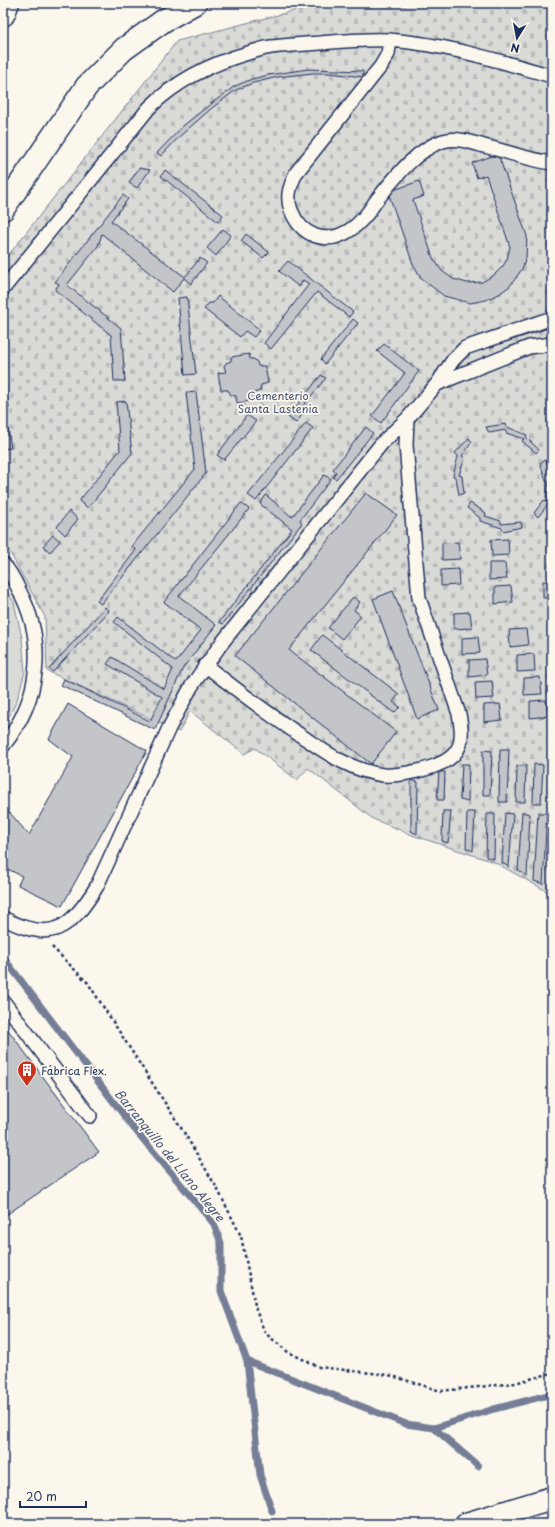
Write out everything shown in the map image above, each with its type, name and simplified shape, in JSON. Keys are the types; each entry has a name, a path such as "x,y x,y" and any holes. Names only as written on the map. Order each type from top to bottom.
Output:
{"main road":[{"path":"3,15 8,3"},
{"path":"3,209 87,86 124,49 163,21 195,3"},
{"path":"466,1524 552,1498"}],"lane":[{"path":"3,289 149,108 163,94 209,66 270,47 359,39 390,40 422,44 478,55 552,76"},
{"path":"390,40 388,54 381,66 296,173 289,188 289,204 294,218 302,228 310,234 325,238 337,237 351,230 363,219 395,179 419,153 444,140 460,140 552,163"},
{"path":"3,918 17,925 47,932 66,925 76,916 97,886 169,728 190,687 220,644 382,443 407,419 437,384 453,360 465,348 552,318"},
{"path":"437,384 529,347 552,344"},
{"path":"205,665 272,718 320,749 364,771 384,775 402,773 432,767 446,762 456,754 461,742 462,729 459,714 419,598 406,445 407,419"},
{"path":"3,564 14,580 31,618 37,653 35,674 28,704 17,726 3,746"},
{"path":"3,1001 90,1116"}],"path":[{"path":"47,932 50,944 88,983 185,1134 218,1190 241,1236 256,1310 264,1333 288,1352 319,1367 389,1375 441,1391 514,1383 552,1373"}],"green space":[{"name":"Cementerio Santa Lastenia","path":"324,3 552,3 552,894 494,862 412,835 373,819 308,768 297,780 255,748 244,754 190,711 179,732 47,671 45,617 3,540 3,262 177,41"},
{"path":"3,585 14,602 22,638 25,672 17,700 3,729"}],"building":[{"path":"308,69 363,71 363,77 329,73 313,73 278,77 253,83 236,90 212,108 180,136 161,156 157,153 184,125 235,86 252,79 268,75"},
{"path":"498,154 527,236 526,258 522,269 510,286 499,294 486,300 470,303 444,296 422,279 413,264 388,192 419,181 424,196 413,200 433,258 442,271 453,279 467,283 482,282 494,275 503,266 507,259 510,247 486,175 477,178 472,163"},
{"path":"139,168 150,170 137,188 129,183"},
{"path":"165,170 223,215 218,222 161,176"},
{"path":"123,195 128,199 111,221 185,277 200,258 207,263 191,284 184,278 173,292 102,234 98,246 67,285 121,328 125,381 114,381 111,335 55,290 59,284 55,282"},
{"path":"223,229 231,235 216,256 207,248"},
{"path":"246,234 269,252 263,258 241,241"},
{"path":"288,261 353,312 349,317 317,292 271,349 264,343 309,284 303,280 299,287 279,271"},
{"path":"218,296 260,330 254,337 245,331 240,337 204,309 209,303 213,303"},
{"path":"187,297 196,374 185,375 178,298"},
{"path":"353,319 358,323 325,364 321,359"},
{"path":"552,321 552,327 472,353 470,348"},
{"path":"384,344 419,371 381,423 372,416 405,373 377,351"},
{"path":"249,354 250,359 254,359 258,366 265,366 268,383 261,385 260,391 254,393 255,400 237,403 236,396 231,395 228,390 221,390 218,373 226,372 224,366 226,363 231,361 231,357"},
{"path":"321,375 326,378 298,412 302,415 296,423 288,417"},
{"path":"3,387 6,388 9,408 5,409 11,448 3,449"},
{"path":"196,392 206,473 101,604 97,601 136,550 132,546 195,469 186,393"},
{"path":"126,401 132,453 88,508 79,501 120,450 116,402"},
{"path":"247,415 256,421 224,460 217,455"},
{"path":"306,423 313,428 256,501 248,495"},
{"path":"506,424 507,427 527,435 526,437 539,450 536,453 522,441 524,439 506,433 506,430 489,433 486,427"},
{"path":"366,427 373,433 336,479 333,477 336,472 333,469"},
{"path":"469,438 472,442 462,456 465,458 459,475 462,476 464,493 459,495 456,478 453,476 458,456 455,453"},
{"path":"546,460 552,480 550,499 546,497 549,482 546,481 540,463"},
{"path":"324,475 331,479 300,520 302,523 223,624 219,622 292,529 260,504 266,495 292,517"},
{"path":"366,493 397,515 289,650 396,732 371,764 235,656"},
{"path":"544,500 549,503 538,517 534,513"},
{"path":"241,503 249,509 179,596 216,625 183,668 155,730 61,685 64,679 150,721 162,697 107,664 112,657 164,689 173,669 114,622 118,617 176,662 201,630 164,602"},
{"path":"470,503 486,513 485,516 501,521 501,524 521,522 522,527 503,531 502,528 480,521 480,518 467,508"},
{"path":"69,511 78,519 65,535 57,527"},
{"path":"53,535 60,541 50,552 43,546"},
{"path":"508,539 509,555 492,556 491,540"},
{"path":"458,542 460,559 442,560 442,543"},
{"path":"489,563 505,563 507,579 489,580"},
{"path":"458,569 459,585 441,586 441,570"},
{"path":"543,581 552,581 552,597 543,598"},
{"path":"511,586 513,602 495,604 495,587"},
{"path":"393,591 439,710 417,719 373,599"},
{"path":"353,597 360,602 354,610 361,616 342,639 328,628"},
{"path":"550,601 552,601 552,618 550,618"},
{"path":"105,607 109,611 53,672 49,669"},
{"path":"470,612 472,628 454,629 454,613"},
{"path":"526,629 528,645 510,647 509,630"},
{"path":"322,635 399,694 393,702 400,707 394,713 311,650"},
{"path":"478,637 480,653 462,654 462,638"},
{"path":"534,654 535,671 517,672 517,655"},
{"path":"485,659 487,675 469,677 469,660"},
{"path":"540,677 542,694 524,695 524,678"},
{"path":"492,681 494,698 476,699 475,682"},
{"path":"546,700 548,716 530,718 530,701"},
{"path":"68,704 147,751 62,906 18,885 22,876 3,867 3,805 29,835 73,757 49,739"},
{"path":"500,704 502,720 484,722 484,705"},
{"path":"500,749 509,749 507,802 499,802"},
{"path":"483,750 492,751 490,795 483,795"},
{"path":"462,764 469,764 468,802 460,800"},
{"path":"534,764 543,765 541,803 533,803"},
{"path":"526,765 525,802 516,802 517,766"},
{"path":"439,772 445,772 444,800 437,800"},
{"path":"411,780 418,782 417,834 411,831"},
{"path":"443,811 451,811 448,843 442,841"},
{"path":"467,812 475,812 473,851 466,848"},
{"path":"522,812 530,814 527,876 518,870"},
{"path":"505,813 513,814 509,867 502,863"},
{"path":"538,813 547,813 543,884 534,881"},
{"path":"487,814 495,814 494,859 486,857"},
{"path":"552,858 552,888 550,887"},
{"name":"Fábrica Flex.","path":"3,1023 99,1152 3,1217"}],"waterway":[{"name":"Barranquillo del Llano Alegre","path":"3,957 132,1126 214,1224 221,1243 221,1291 247,1361 260,1475 272,1511"},
{"name":"Barranquillo del Llano Alegre","path":"247,1361 406,1424 434,1428 494,1409 552,1394"},
{"path":"434,1428 478,1466"}],"place":[{"name":"Fábrica Flex.","path":"27,1087"}]}
